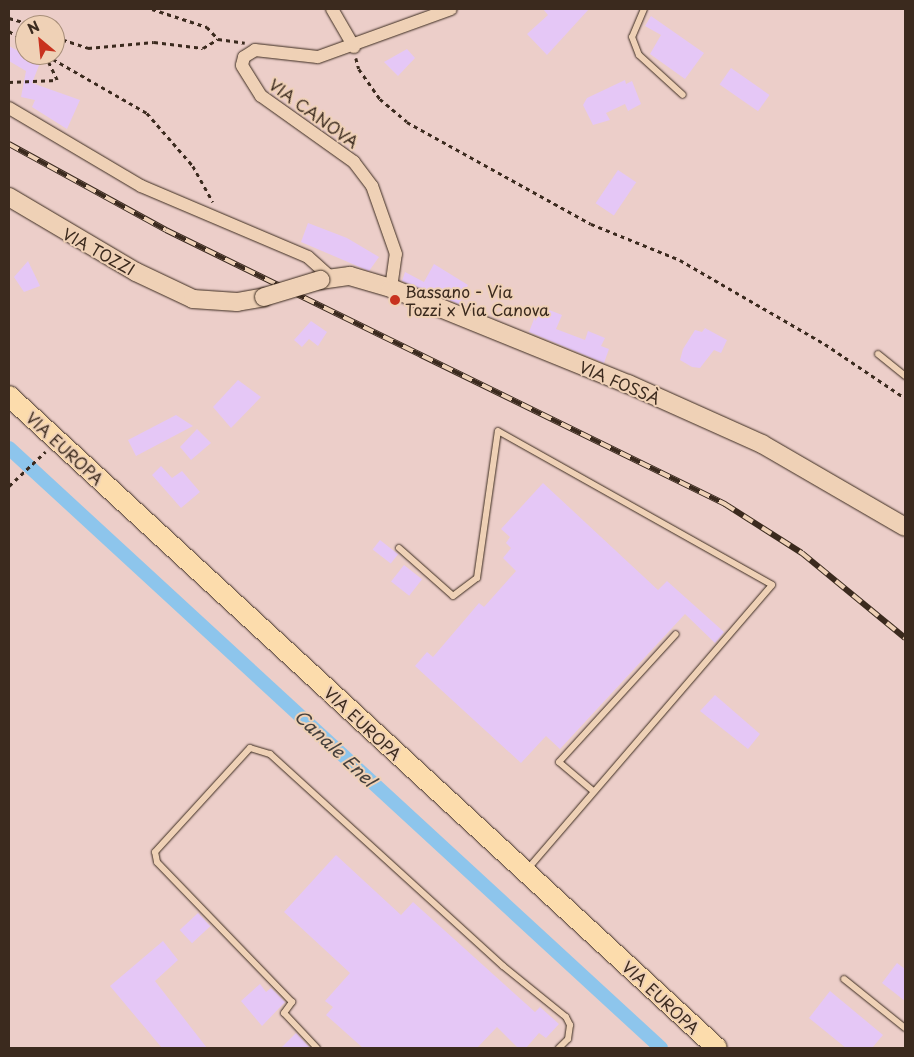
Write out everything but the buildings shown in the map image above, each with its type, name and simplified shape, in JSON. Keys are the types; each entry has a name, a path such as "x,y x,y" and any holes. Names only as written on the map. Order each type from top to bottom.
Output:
{"main road":[{"name":"VIA TOZZI","path":"9,197 136,272 193,299"},
{"name":"VIA FOSSÀ","path":"193,299 237,302 264,297 326,279 350,276 391,288 762,444 905,527"},
{"name":"VIA EUROPA","path":"9,396 717,1048"}],"street":[{"path":"332,9 354,47"},
{"name":"VIA CANOVA","path":"391,288 396,254 372,186 354,162 250,84 242,65 244,57 255,50 318,57 354,47 452,9"},
{"path":"9,108 141,186 226,225 308,257 326,279"}],"lane":[{"path":"644,9 632,37 639,55 682,95"},
{"path":"878,354 905,376"},
{"path":"399,548 453,596 478,578 498,431 772,586 592,790 525,872"},
{"path":"592,790 558,762 676,634"},
{"path":"317,1048 284,1013 292,1002 158,862 155,852 250,748 270,754 503,966 566,1018 570,1025 568,1039 559,1048"},
{"path":"844,980 905,1028"}],"path":[{"path":"152,9 207,27 218,39"},
{"path":"65,40 88,48 154,42 196,48 218,39 241,40 255,50"},
{"path":"354,47 359,69 380,99 407,122 583,220 680,260 825,344 905,398"},
{"path":"9,82 57,80 50,65"},
{"path":"63,65 147,113 193,166 226,225"},
{"path":"9,486 19,479 46,451"}],"waterway":[{"name":"Canale Enel","path":"9,448 661,1048"}],"railway":[{"path":"9,144 166,230 725,504 802,553 905,638"}],"place":[{"name":"Bassano - Via Tozzi x Via Canova","path":"395,300"}]}
